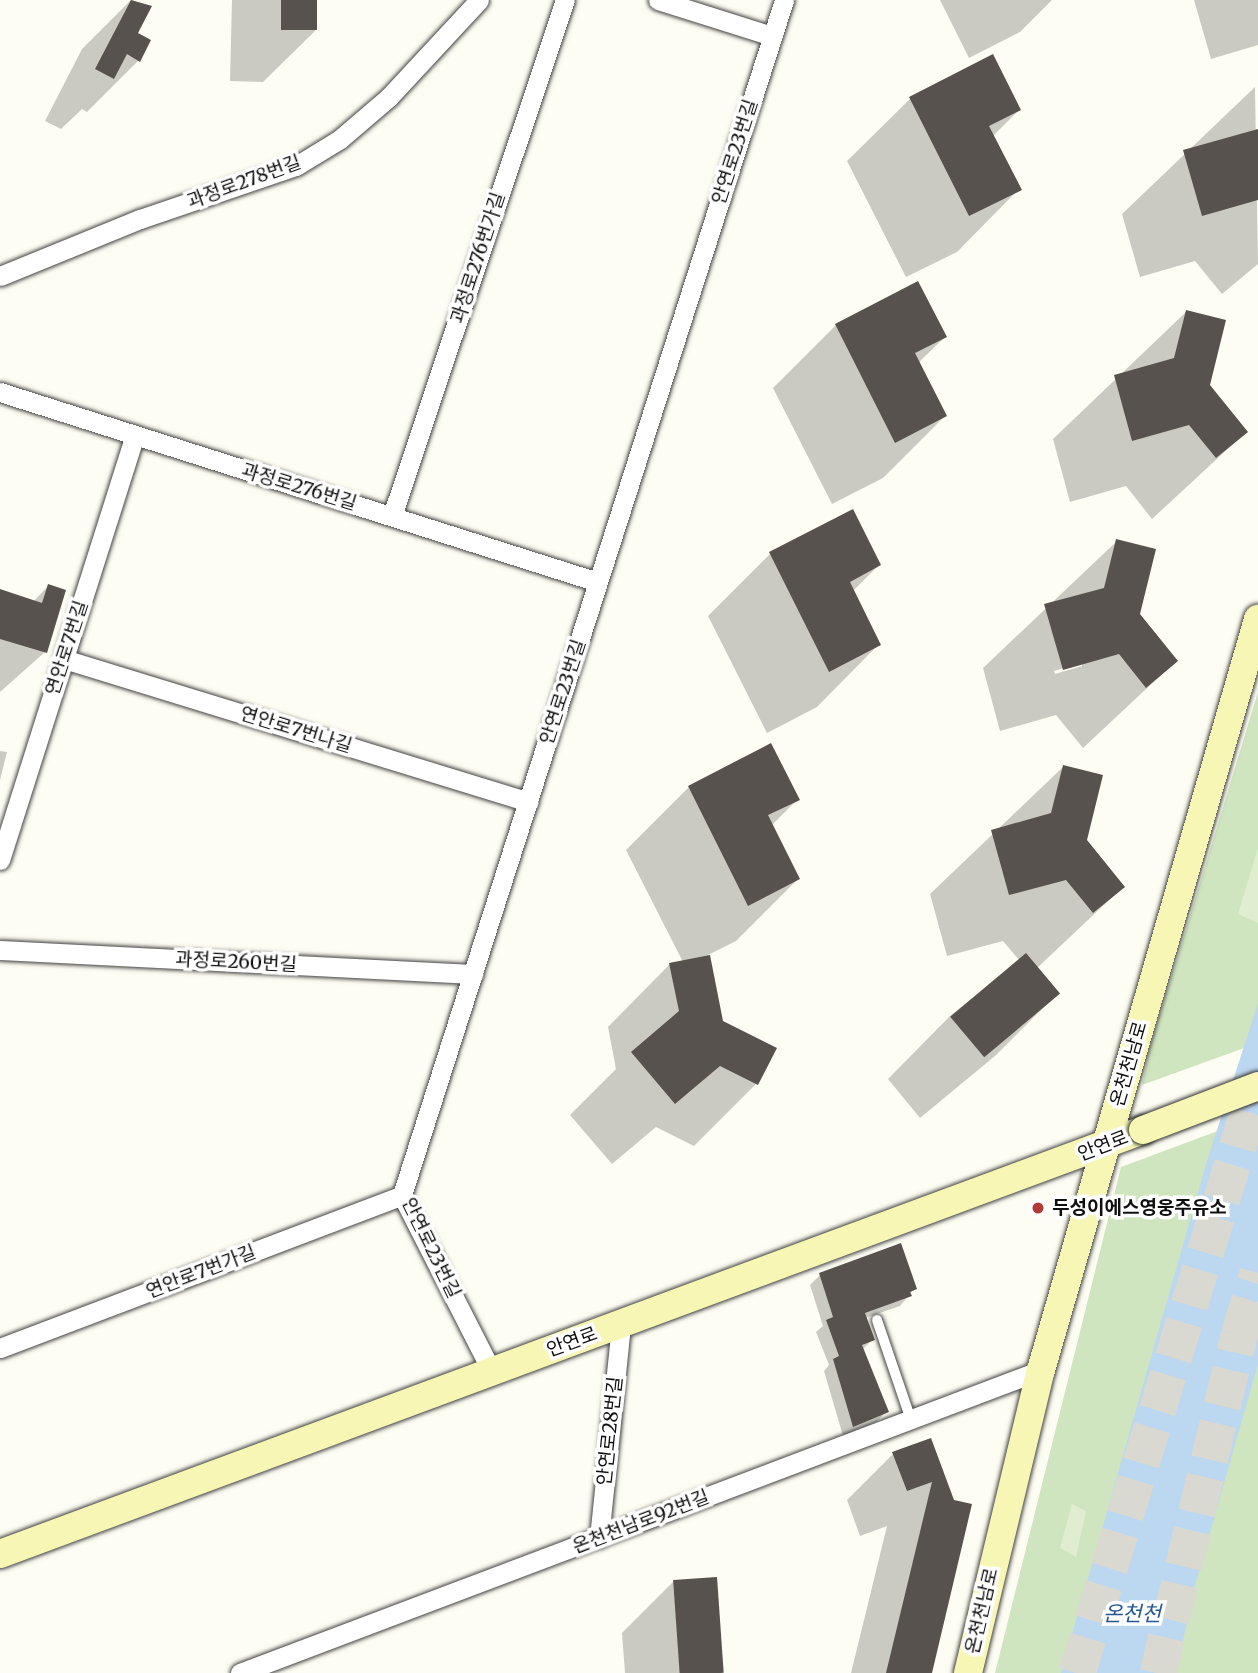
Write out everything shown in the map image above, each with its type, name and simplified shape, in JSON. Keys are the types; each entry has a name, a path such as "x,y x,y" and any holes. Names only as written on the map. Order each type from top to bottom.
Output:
{"street":[{"name":"과정로278번길","path":"0,276 140,219 296,166 340,139 389,97 479,0"},
{"name":"과정로276번가길","path":"392,516 565,0"},
{"path":"658,0 772,36"},
{"name":"안연로23번길","path":"492,1372 402,1195 784,0"},
{"name":"과정로276번길","path":"0,392 598,582"},
{"name":"연안로7번길","path":"0,860 135,435"},
{"name":"온천천남로","path":"968,1673 1041,1370 1258,620"},
{"name":"연안로7번나길","path":"64,659 528,802"},
{"name":"과정로260번길","path":"0,950 473,974"},
{"name":"안연로","path":"0,1554 1258,1086"},
{"name":"연안로7번가길","path":"0,1348 402,1195"},
{"name":"안연로28번길","path":"599,1538 621,1324"},
{"name":"온천천남로92번길","path":"240,1673 1041,1370"}],"lane":[{"path":"877,1320 911,1420"}],"green space":[{"path":"1258,692 1258,1043 1142,1085 1149,1051"},
{"path":"1258,848 1258,923 1238,914"},
{"path":"1258,1116 1258,1673 995,1673 1121,1167"},
{"path":"1072,1504 1086,1511 1076,1557 1060,1548"}],"water":[{"name":"온천천","path":"1258,1003 1258,1364 1194,1589 1176,1673 1061,1673 1206,1164"}],"building":[{"path":"131,0 152,6 138,33 151,40 140,62 127,54 114,79 95,69"},
{"path":"281,0 317,0 317,30 281,30"},
{"path":"993,54 1021,110 989,126 1022,190 969,216 909,97"},
{"path":"1258,129 1258,200 1202,216 1183,150"},
{"path":"918,281 947,337 915,353 947,416 895,443 835,324"},
{"path":"1186,310 1226,320 1210,385 1248,432 1216,458 1189,425 1132,441 1114,375 1174,358"},
{"path":"853,509 881,565 850,582 881,645 829,672 769,552"},
{"path":"1116,539 1156,549 1140,614 1178,661 1146,688 1119,654 1063,670 1044,604 1104,588"},
{"path":"48,584 66,590 47,653 0,639 0,589 42,603"},
{"path":"771,743 800,800 768,815 800,879 748,906 688,786"},
{"path":"1063,765 1103,775 1087,840 1125,887 1093,913 1066,880 1009,895 991,830 1051,813"},
{"path":"1026,953 1060,994 984,1057 950,1017"},
{"path":"710,955 723,1021 777,1048 758,1085 720,1066 675,1104 631,1052 679,1011 669,963"},
{"path":"901,1243 917,1289 910,1292 912,1296 865,1313 875,1340 862,1345 889,1412 853,1427 833,1359 839,1356 826,1320 833,1317 819,1273"},
{"path":"931,1438 954,1500 972,1504 932,1673 886,1673 932,1482 907,1491 892,1452"},
{"path":"717,1577 724,1673 680,1673 673,1580"}],"tunnel":[{"path":"1077,1673 1258,1080"},
{"path":"1158,1673 1239,1335 1258,1273"}],"place":[{"name":"두성이에스영웅주유소","path":"1038,1208"}]}
